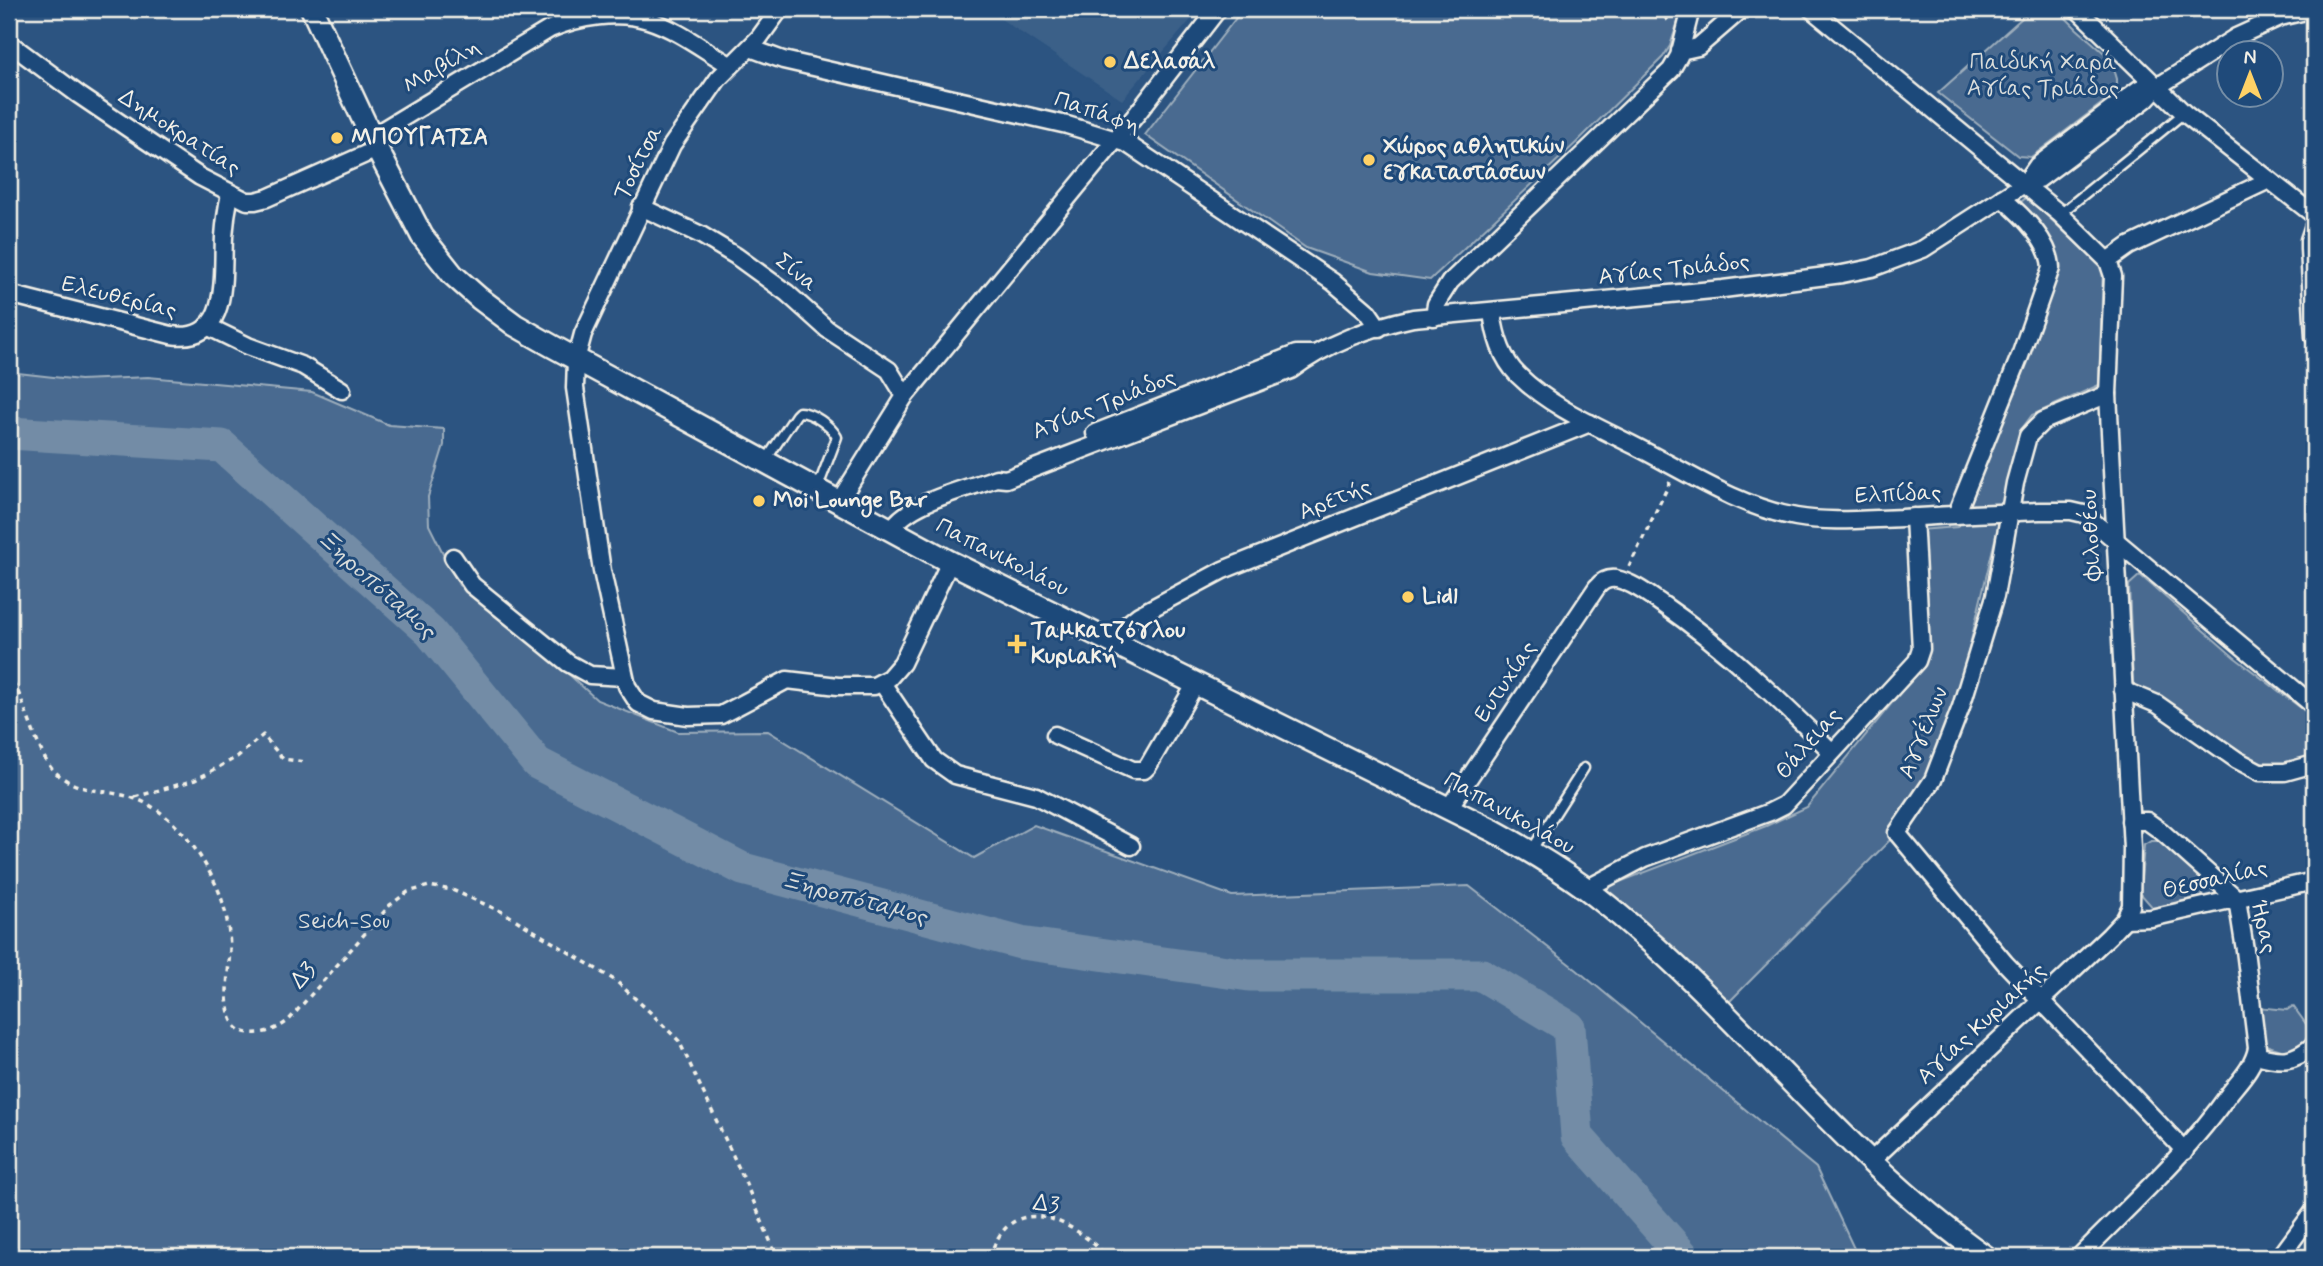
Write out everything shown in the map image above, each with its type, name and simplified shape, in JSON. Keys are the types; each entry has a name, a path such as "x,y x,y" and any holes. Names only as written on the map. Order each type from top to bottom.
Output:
{"main road":[{"name":"Παπανικολάου","path":"312,9 416,227 453,275 515,325 950,562 1531,851 1586,889 1671,963 1870,1162 1923,1209 1986,1257"}],"street":[{"name":"Τοσίτσα","path":"624,677 602,571 577,403 576,360 588,321 681,131 730,65 750,48 780,9"},
{"path":"838,503 905,396 1218,9"},
{"path":"1434,317 1436,304 1450,282 1667,76 1675,65 1691,9"},
{"path":"1680,51 1698,47 1742,9"},
{"path":"1811,9 2060,214 2108,261 2129,246 2269,180"},
{"path":"2077,9 2184,113 2314,215"},
{"name":"Αγίας Τριάδος","path":"891,530 897,521 913,509 996,478 1006,479 1291,370 1311,354 1413,318 1723,289 1842,274 1872,268 1923,250 2024,184 2037,166 2139,89 2157,87 2236,37 2262,24 2293,11 2314,9"},
{"name":"Μαβίλη","path":"374,143 576,14 647,19 730,65"},
{"name":"Δημοκρατίας","path":"9,43 157,150 230,194 247,201 259,201 374,143"},
{"name":"Παπάφη","path":"750,48 783,60 1000,109 1115,139 1139,150 1332,282 1368,312 1379,328"},
{"name":"Ελευθερίας","path":"9,294 171,335 188,336 207,326 219,309 223,293 225,226 230,194"},
{"path":"1956,515 2016,367 2051,268 2048,254 2026,219 2002,198"},
{"name":"Σίνα","path":"642,207 701,235 788,293 827,329 888,370 905,396"},
{"path":"2314,225 2309,250 2314,337"},
{"name":"Φιλοθέου","path":"2108,261 2113,286 2108,394 2132,889 2131,906 2125,919"},
{"name":"Ελπίδας","path":"1492,312 1500,347 1509,365 1543,395 1590,423 1745,500 1797,517 1831,520 2076,511 2091,518 2314,706"},
{"path":"207,326 248,346 303,366 342,390"},
{"name":"Αγγέλων","path":"2108,394 2043,421 2028,436 2009,513 1995,596 1961,707 1933,780 1896,833 2039,1000 2185,1151"},
{"name":"Αρετής","path":"1108,640 1139,615 1223,570 1590,423"},
{"name":"Θάλειας","path":"1586,889 1645,858 1781,807 1797,793 1920,657 1914,517"},
{"path":"453,557 472,585 568,663 590,675 624,677 630,693 638,703 664,714 688,716 714,716 728,712 760,692 787,680 863,688 882,683 892,676 902,663 950,562"},
{"name":"Ευτυχίας","path":"1448,809 1602,582 1614,579 1622,581"},
{"path":"1622,581 1653,598 1717,643 1832,752"},
{"path":"882,683 934,760 955,775 1036,796 1130,846"},
{"path":"1055,735 1129,769 1144,769 1195,685"},
{"path":"2123,690 2157,704 2237,760 2260,772 2276,774 2314,764"},
{"name":"Ήρας","path":"2130,821 2147,821 2161,831 2237,899 2256,1029 2256,1055"},
{"name":"Θεσσαλίας","path":"2125,919 2151,918 2314,881"},
{"name":"Αγίας Κυριακής","path":"1870,1162 2125,919"},
{"path":"2079,1257 2185,1151 2211,1120 2256,1055 2278,1061 2287,1060 2314,1045"},
{"path":"2280,1257 2314,1212"}],"lane":[{"path":"2060,214 2184,113"},
{"path":"765,462 796,415 799,412 808,413 837,437 817,491"},
{"path":"1531,851 1584,768"}],"path":[{"path":"1622,581 1677,468"},
{"name":"Δ3","path":"9,674 19,689 51,769 69,783 89,791 133,797 149,805 191,842 217,886 226,917 230,946 228,1007 232,1023 243,1032 257,1034 272,1031 288,1021 390,905 408,892 429,886 452,890 503,912 616,981 679,1041 750,1191 777,1257"},
{"path":"133,797 195,780 237,757 263,735 283,759 304,762"},
{"name":"Δ3","path":"990,1257 1001,1232 1013,1222 1031,1216 1051,1219 1073,1227 1091,1239 1107,1257"}],"shaded area":[{"name":"Δελασάλ","path":"986,9 1200,9 1122,100"}],"green space":[{"name":"Χώρος αθλητικών εγκαταστάσεων","path":"1243,9 1682,9 1670,46 1663,57 1430,280 1373,272 1306,248 1145,135"},
{"name":"Παιδική Χαρά Αγίας Τριάδος","path":"2032,9 2057,9 2111,59 2117,79 2117,92 2031,157 2018,156 1938,93"},
{"path":"2027,197 2103,268 2099,385 2032,415 2021,430 1965,666 1937,756 1913,796 1897,833 1728,1003 1601,889 1766,826 1807,807 1919,670 1919,530 1957,527 2018,387 2058,274 2058,263 2017,205"},
{"name":"Seich-Sou","path":"9,372 80,380 148,377 312,392 389,425 444,429 444,445 428,497 429,525 459,585 541,649 597,700 678,732 768,731 974,858 1034,825 1232,896 1469,886 1577,970 1816,1168 1858,1257 9,1257"},
{"path":"2140,575 2234,657 2314,718 2314,756 2279,765 2256,762 2133,683 2129,585"},
{"path":"2158,841 2204,882 2202,897 2154,909 2140,893 2144,845"},
{"path":"2293,1006 2314,1035 2314,1039 2294,1054 2262,1044 2258,1007 2287,1010"}],"waterway":[{"name":"Ξηροπόταμος","path":"9,433 222,446 430,632 537,763 743,869 1021,943 1249,975 1482,975 1569,1027 1577,1136 1684,1257"}],"place":[{"name":"Δελασάλ","path":"1110,62"},
{"name":"ΜΠΟΥΓΑΤΣΑ","path":"337,138"},
{"name":"Χώρος αθλητικών εγκαταστάσεων","path":"1369,160"},
{"name":"Moi Lounge Bar","path":"759,501"},
{"name":"Lidl","path":"1408,597"},
{"name":"Ταμκατζόγλου Κυριακή","path":"1017,644"}]}
